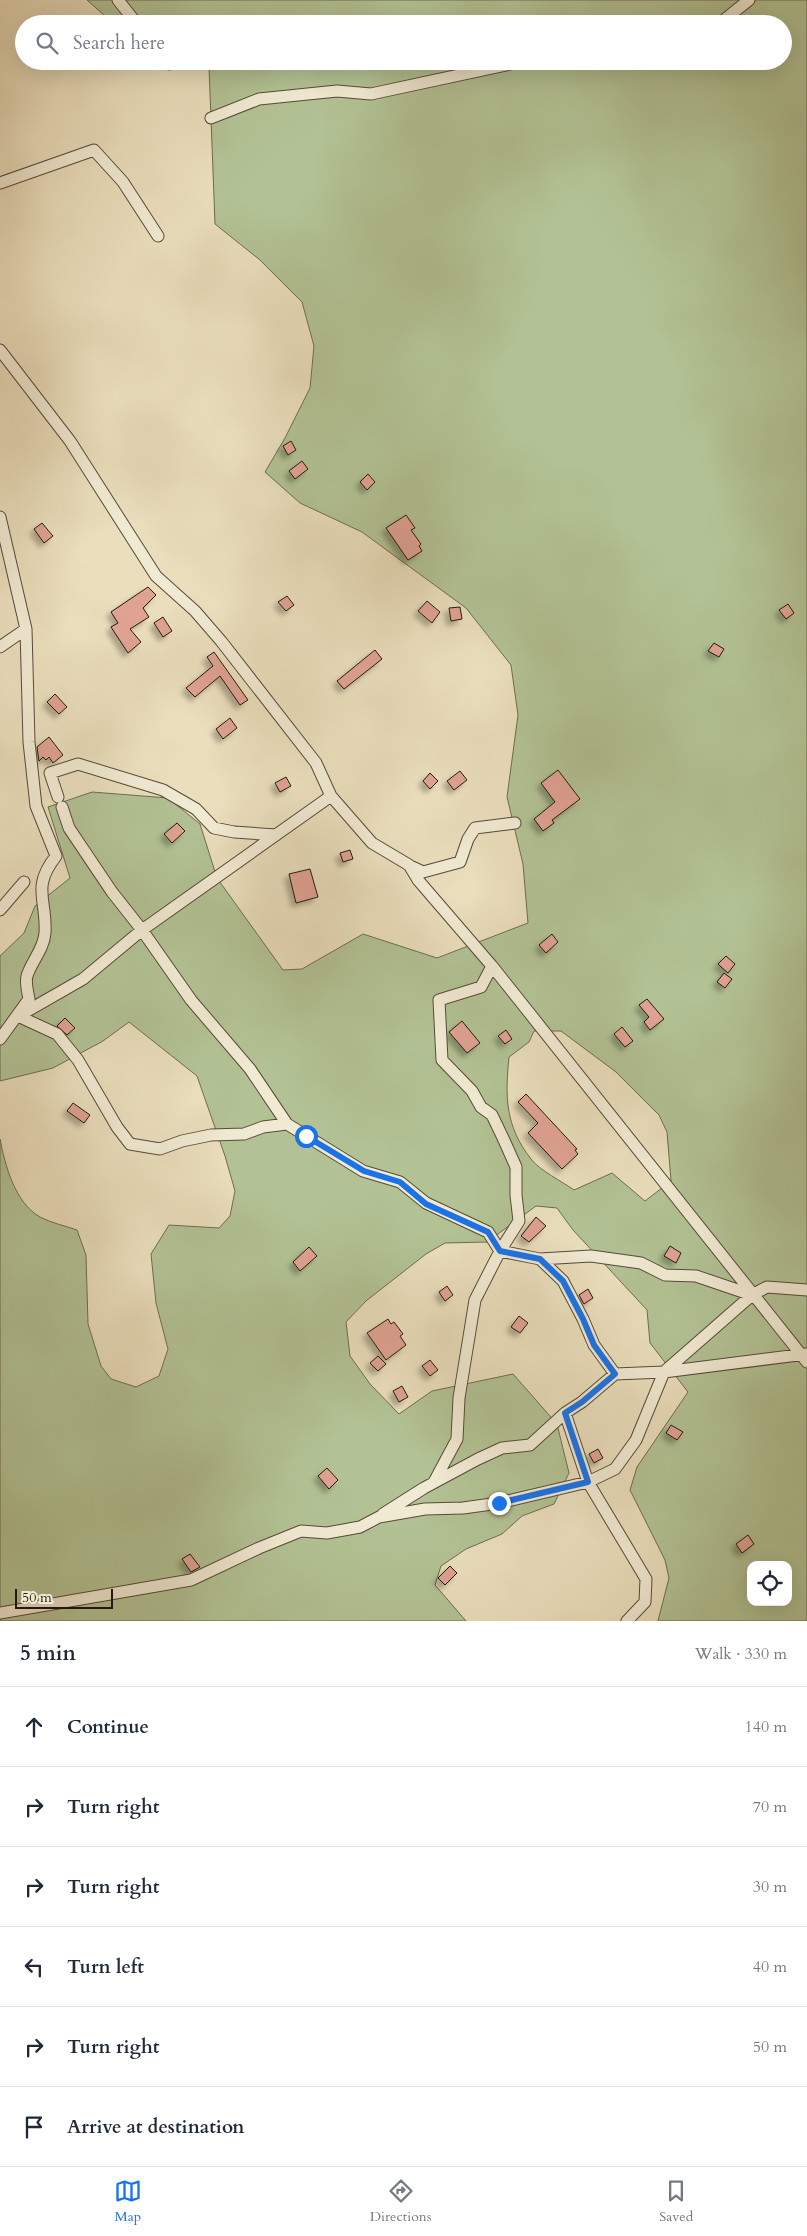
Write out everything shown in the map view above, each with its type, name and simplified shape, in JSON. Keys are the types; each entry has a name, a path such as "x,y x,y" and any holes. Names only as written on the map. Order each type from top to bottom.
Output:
{"street":[{"path":"118,0 130,15"},
{"path":"730,15 749,0"},
{"path":"211,118 259,99 337,91 371,94 482,70"},
{"path":"0,183 94,150 122,182 158,236"},
{"path":"0,350 70,440 156,576 195,611 221,641 316,763 331,796 372,843 423,872 460,862 468,839 476,828 515,823"},
{"path":"0,517 26,629 29,742 36,806 56,856 49,865 40,886 45,933 35,962 27,977 29,999 0,1039"},
{"path":"0,647 26,629"},
{"path":"276,834 234,832 214,828 196,809 163,790 78,764 50,774 69,828 112,892 142,930 191,1000 250,1069 286,1124 364,1171 400,1182 426,1204 488,1232 500,1251 540,1259 592,1256 641,1263 664,1275 696,1276 752,1295"},
{"path":"18,1016 83,979 142,930 331,796"},
{"path":"409,865 418,880 492,966 752,1295 805,1357"},
{"path":"0,910 24,882"},
{"path":"434,1482 456,1439 459,1398 475,1300 500,1251 519,1221 516,1195 516,1167 492,1115 481,1106 472,1091 442,1060 439,1000 481,987 492,966"},
{"path":"18,1016 57,1034 78,1060 117,1127 130,1144 160,1149 182,1141 211,1135 244,1134 263,1127 286,1124"},
{"path":"540,1259 563,1281 594,1345 615,1374"},
{"path":"379,1517 425,1509 463,1508 499,1503 588,1482 615,1469 636,1440 664,1372 752,1295 767,1288 807,1290"},
{"path":"0,1613 191,1580 259,1548 301,1532 327,1533 360,1527 434,1482 502,1448 530,1445 565,1413 582,1402 615,1374 664,1372 805,1357"},
{"path":"565,1413 588,1482 646,1579 644,1602 627,1621"}],"green space":[{"path":"87,0 807,0 807,1621 658,1621 669,1578 665,1560 630,1490 637,1467 688,1392 650,1343 647,1310 573,1230 557,1208 536,1206 487,1242 445,1243 426,1254 366,1301 346,1322 350,1356 370,1384 399,1414 432,1391 513,1374 557,1424 569,1473 554,1504 522,1516 502,1534 466,1549 441,1566 435,1585 466,1621 0,1621 0,1139 12,1182 24,1203 40,1217 77,1230 86,1255 88,1324 101,1366 111,1379 136,1387 159,1376 168,1349 156,1303 151,1254 169,1225 219,1228 230,1216 235,1191 197,1076 129,1022 103,1041 53,1068 0,1081 0,956 24,933 35,906 70,878 48,807 92,792 168,798 200,824 217,878 283,970 302,969 363,934 437,958 528,923 523,864 507,797 518,715 511,665 466,608 362,532 300,503 265,472 285,438 310,388 314,346 302,302 260,260 215,224 209,70 792,70 792,15 104,15","holes":["534,1031 561,1031 616,1072 659,1115 667,1132 671,1181 645,1201 612,1173 574,1190 545,1172 531,1159 522,1147 516,1135 509,1110 507,1098 509,1057 529,1042"]}],"building":[{"path":"291,441 296,450 288,455 283,446"},
{"path":"302,461 308,469 295,479 289,471"},
{"path":"368,474 375,482 367,490 360,482"},
{"path":"406,515 415,528 411,530 421,544 419,546 422,551 408,560 386,528"},
{"path":"42,523 53,536 44,543 34,529"},
{"path":"148,587 156,595 143,608 149,617 130,629 141,642 128,653 111,627 118,623 111,612"},
{"path":"287,596 294,605 286,611 278,602"},
{"path":"427,601 440,612 432,623 418,611"},
{"path":"788,604 794,613 786,619 779,610"},
{"path":"460,607 462,619 451,621 449,608"},
{"path":"163,617 172,631 163,637 154,623"},
{"path":"714,643 724,649 719,657 708,651"},
{"path":"375,650 382,659 344,689 337,681"},
{"path":"214,652 248,700 240,705 220,676 195,697 186,688 213,666 207,657"},
{"path":"55,694 67,707 59,714 47,702"},
{"path":"230,718 237,728 223,739 216,729"},
{"path":"49,737 63,755 53,763 49,757 46,760 43,757 39,761 37,747"},
{"path":"558,770 580,799 552,820 554,823 543,831 534,819 555,802 541,783"},
{"path":"460,771 467,780 454,790 447,781"},
{"path":"430,773 438,781 430,789 423,781"},
{"path":"286,777 291,786 280,792 275,783"},
{"path":"177,823 185,831 172,843 164,834"},
{"path":"350,850 353,859 343,862 340,853"},
{"path":"310,869 318,897 296,903 289,874"},
{"path":"552,934 558,942 546,953 539,945"},
{"path":"726,956 735,964 728,973 718,964"},
{"path":"724,973 732,979 725,988 717,982"},
{"path":"647,999 664,1019 650,1030 644,1022 649,1017 639,1005"},
{"path":"65,1018 75,1028 67,1035 57,1026"},
{"path":"462,1021 480,1043 467,1053 449,1032"},
{"path":"622,1027 633,1041 625,1047 614,1034"},
{"path":"506,1030 512,1039 505,1044 498,1036"},
{"path":"526,1094 577,1149 575,1150 578,1154 562,1169 528,1133 538,1123 518,1102"},
{"path":"73,1103 90,1115 84,1123 67,1111"},
{"path":"536,1217 546,1226 529,1242 521,1236"},
{"path":"670,1246 681,1253 676,1263 664,1256"},
{"path":"309,1247 317,1256 300,1271 293,1262"},
{"path":"447,1286 453,1295 445,1301 439,1292"},
{"path":"588,1289 593,1298 584,1304 579,1295"},
{"path":"519,1316 528,1323 520,1333 511,1327"},
{"path":"388,1319 391,1324 394,1322 403,1334 400,1336 406,1345 386,1360 367,1333"},
{"path":"378,1356 386,1364 378,1371 370,1363"},
{"path":"430,1360 438,1370 430,1376 422,1366"},
{"path":"402,1386 408,1397 399,1402 393,1391"},
{"path":"671,1425 683,1432 677,1440 666,1433"},
{"path":"598,1449 603,1458 594,1463 589,1454"},
{"path":"327,1468 338,1480 329,1489 318,1476"},
{"path":"748,1535 754,1544 742,1553 736,1544"},
{"path":"190,1554 200,1567 191,1572 182,1559"},
{"path":"450,1566 457,1573 445,1585 438,1578"}],"route":[{"path":"306,1136 364,1171 400,1182 426,1204 488,1232 500,1251 540,1259 563,1281 594,1345 615,1374 582,1402 565,1413 588,1482 499,1503"}]}
